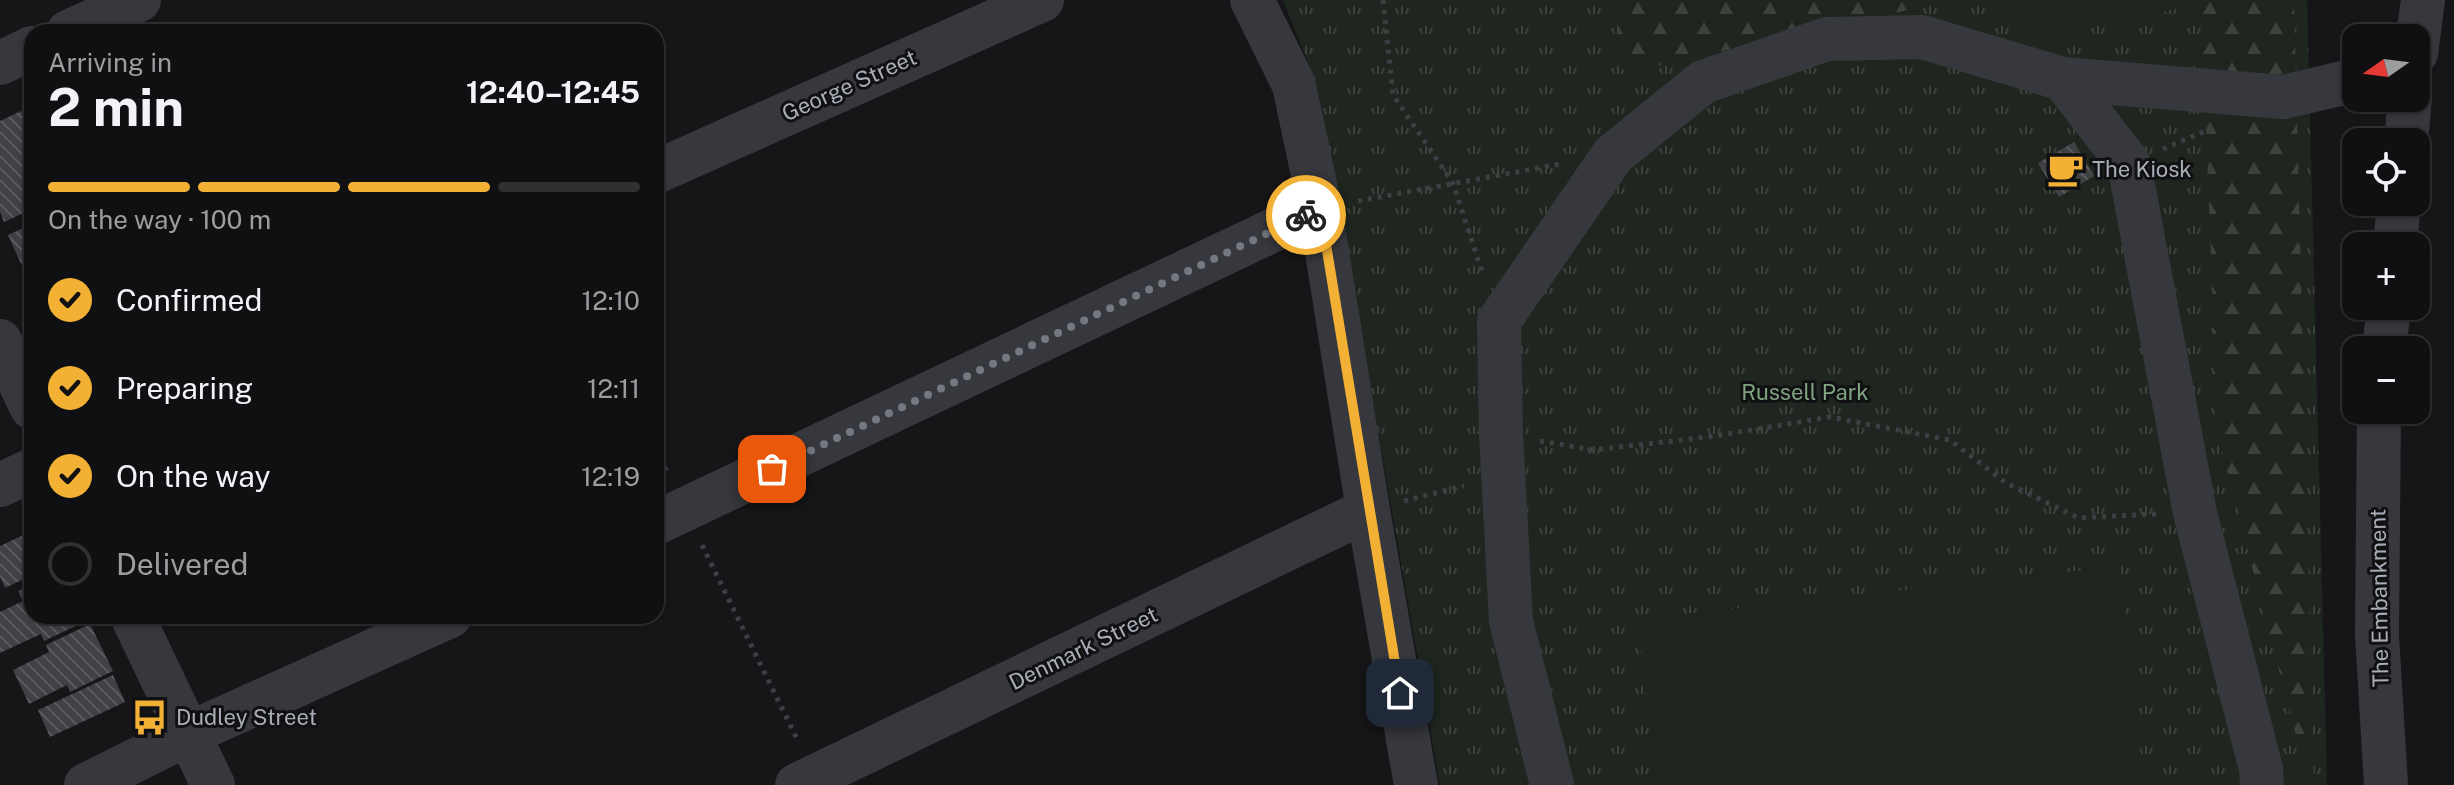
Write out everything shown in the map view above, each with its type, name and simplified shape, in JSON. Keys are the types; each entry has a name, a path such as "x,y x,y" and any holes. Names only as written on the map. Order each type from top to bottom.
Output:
{"street":[{"path":"86,24 139,0"},
{"name":"George Street","path":"664,168 1042,0"},
{"path":"1252,0 1294,85 1320,208 1416,785"},
{"path":"2420,24 2423,0"},
{"path":"1552,785 1511,621 1499,321 1613,155 1703,82 1827,39 1922,37 2063,79 2283,97 2342,83"},
{"path":"0,63 24,52"},
{"path":"2063,79 2129,164 2195,513 2261,769 2262,785"},
{"path":"671,516 1320,208"},
{"path":"0,341 24,391"},
{"name":"The Embankment","path":"2379,424 2377,635 2386,785"},
{"path":"0,485 24,474"},
{"name":"Denmark Street","path":"806,781 1368,510"},
{"path":"136,624 213,785"},
{"path":"86,785 188,734 432,624"}],"path":[{"path":"1383,0 1393,95 1453,183 1499,321"},
{"path":"1320,208 1613,155"},
{"path":"1368,510 1502,456 1708,437 1830,417 1950,440 2006,483 2079,518 2195,513"},
{"path":"664,485 671,516 806,781"}],"green space":[{"name":"Russell Park","path":"1283,0 2307,0 2327,785 1440,785 1318,88"},
{"path":"1614,0 1952,0 1624,73"},
{"path":"2016,0 2219,0 2025,40"},
{"path":"2201,0 2294,0 2314,785 2309,785 2218,436"},
{"path":"2120,566 2144,785 1656,785 1638,619"}],"building":[{"path":"21,111 24,118 24,213 4,222 0,212 0,121"},
{"name":"The Kiosk","path":"2074,142 2094,176 2059,197 2038,163"},
{"path":"24,228 24,270 8,235"},
{"path":"24,535 24,579 5,588 0,577 0,546"},
{"path":"24,588 24,624 80,624 44,641 41,634 0,653 0,612 23,601 18,591"},
{"path":"90,624 113,671 70,692 67,685 29,704 13,670 49,652 46,645"},
{"path":"113,675 125,702 50,737 38,710"}],"way so far":[{"path":"772,469 1306,215"}],"place":[{"name":"The Kiosk","path":"2066,169"},
{"name":"Dudley Street","path":"150,717"}],"route":[{"path":"1306,215 1320,208 1400,693"}]}
